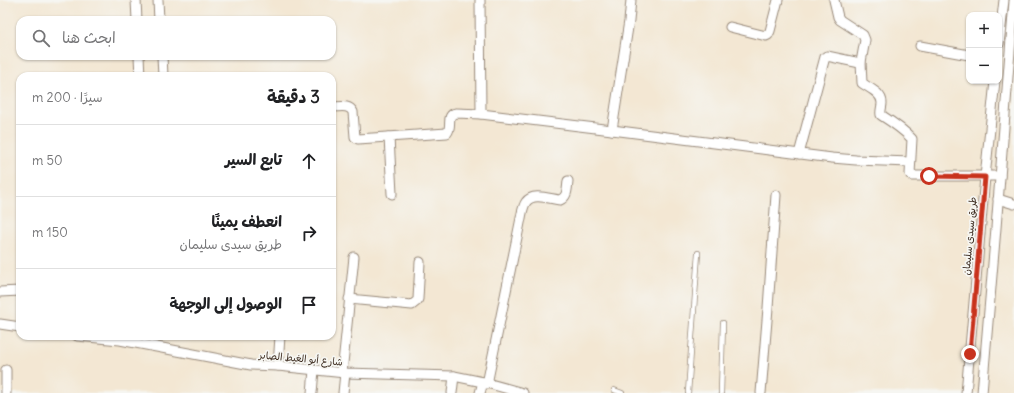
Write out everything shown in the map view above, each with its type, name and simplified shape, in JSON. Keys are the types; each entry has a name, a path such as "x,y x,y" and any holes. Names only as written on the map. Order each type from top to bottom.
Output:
{"street":[{"path":"136,0 137,16"},
{"path":"158,0 160,16"},
{"path":"480,0 481,114"},
{"path":"612,130 632,0"},
{"path":"730,27 768,35 778,0"},
{"path":"834,0 840,20 863,35 865,38 861,62 861,81 863,84 875,91 882,101 880,111 881,116 891,121 912,139 910,174 912,176 1000,176"},
{"path":"1002,18 1004,0"},
{"path":"982,393 1014,2"},
{"path":"920,46 966,54"},
{"path":"799,154 825,57 827,56 861,62"},
{"path":"139,60 140,72"},
{"path":"162,60 163,72"},
{"path":"995,86 1007,90"},
{"name":"طريق سيدى سليمان","path":"966,393 985,177 995,86"},
{"path":"336,107 346,107 351,110 355,134 356,138 358,139 447,133 450,128 450,115 453,113 481,114 799,154 856,160 910,162"},
{"path":"389,137 392,194"},
{"path":"480,393 485,383 525,203 534,196 562,200 565,196 568,181"},
{"path":"761,393 776,195"},
{"path":"998,199 1014,204"},
{"path":"343,393 343,373 354,256"},
{"path":"349,299 412,305 415,304 418,299 420,262"},
{"path":"0,292 16,291"},
{"path":"0,324 16,326"},
{"name":"شارع أبو الغيط الصابر","path":"120,340 242,363 343,373 454,376 523,393"},
{"path":"278,366 280,340"},
{"path":"970,354 985,355"},
{"path":"6,370 6,393"},
{"path":"312,393 314,370"},
{"path":"452,393 454,376"}],"lane":[{"path":"688,393 698,253"},
{"path":"721,393 723,323"},
{"path":"614,390 622,393"}],"route":[{"path":"929,176 985,177 970,354"}]}
